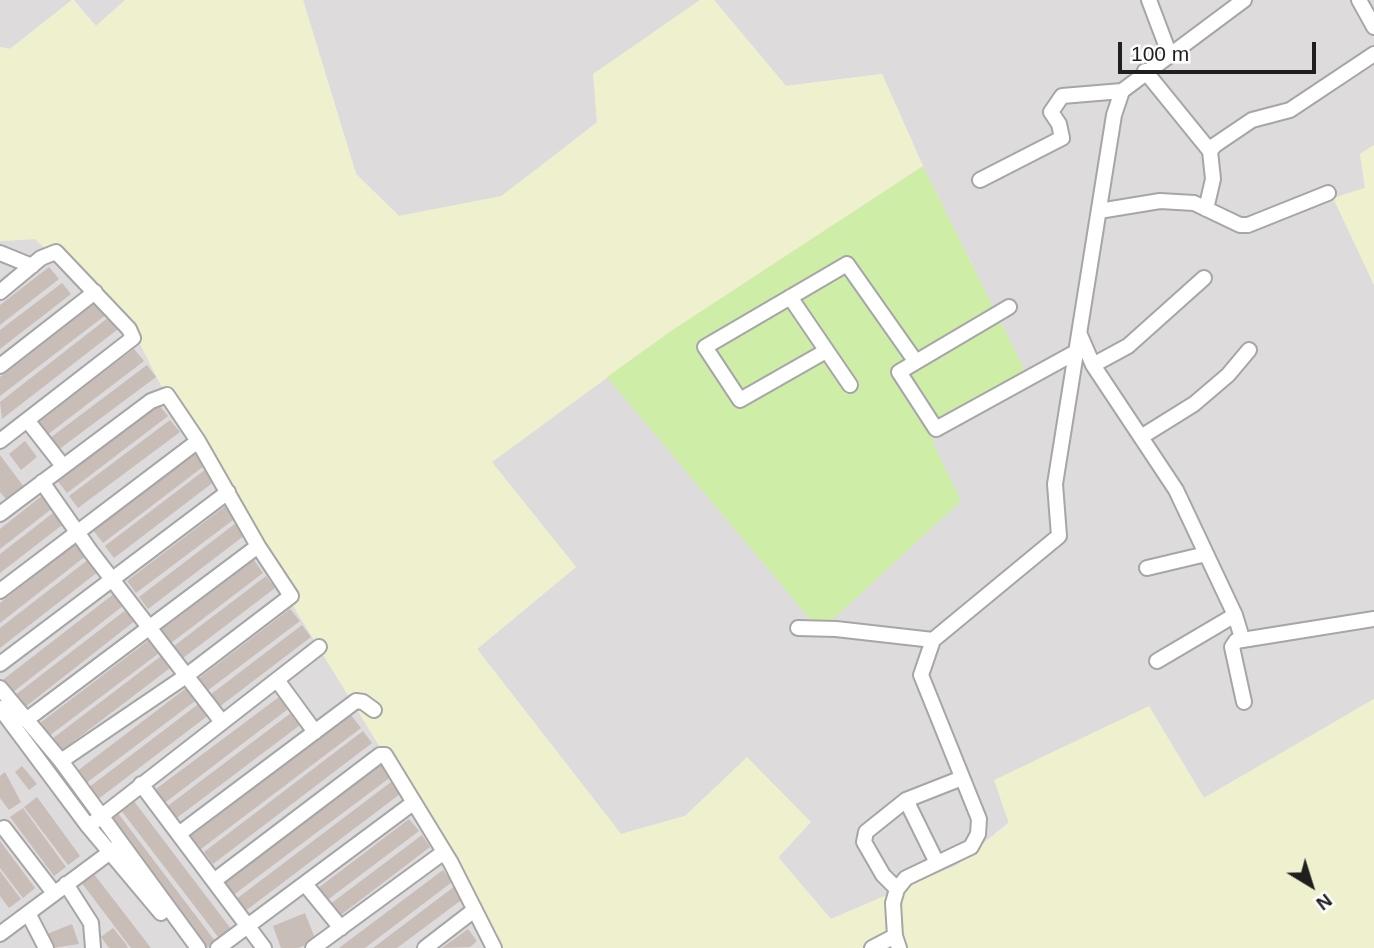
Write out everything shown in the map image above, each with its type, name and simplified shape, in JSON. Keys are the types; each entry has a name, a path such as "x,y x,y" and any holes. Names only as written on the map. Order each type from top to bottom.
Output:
{"street":[{"path":"1149,0 1169,53"},
{"path":"872,948 897,942 893,903 897,889 906,878 971,847 978,834 979,819 921,675 933,640 1059,536 1055,484 1114,115 1122,91 1169,53 1244,0"},
{"path":"1359,0 1374,27"},
{"path":"1210,151 1252,120 1290,110 1374,54"},
{"path":"1145,71 1210,151 1213,178 1206,209"},
{"path":"980,180 1062,138 1059,124 1051,112 1062,96 1122,91"},
{"path":"1099,212 1160,201 1194,203 1240,225 1248,225 1328,193"},
{"path":"0,292 48,253 56,252 129,329 132,341 27,420 2,435"},
{"path":"0,253 32,266"},
{"path":"826,351 740,400 705,347 847,264 916,362"},
{"path":"1093,365 1128,346 1204,278"},
{"path":"0,366 95,292"},
{"path":"790,297 850,385"},
{"path":"1009,307 899,372 936,429 1076,352"},
{"path":"1080,334 1093,365 1176,490 1235,615 1242,638"},
{"path":"1141,437 1194,404 1228,375 1249,350"},
{"path":"3,507 42,482 162,394 167,395 198,441 258,546 291,596 186,676 61,761"},
{"path":"27,420 63,466"},
{"path":"0,591 198,441"},
{"path":"42,482 222,722"},
{"path":"0,664 228,492"},
{"path":"26,720 258,546"},
{"path":"1147,568 1206,554"},
{"path":"1157,661 1235,615"},
{"path":"1244,702 1233,647 1242,638 1374,619"},
{"path":"798,628 836,629 933,640"},
{"path":"88,826 319,647"},
{"path":"277,680 315,732"},
{"path":"0,688 61,761 101,817 115,848 187,948"},
{"path":"180,833 356,701 363,702 374,710"},
{"path":"0,708 88,826 115,848 198,948"},
{"path":"215,880 380,755 391,763 444,852 494,948"},
{"path":"897,889 883,875 864,842 866,832 906,800 962,778"},
{"path":"141,784 264,948"},
{"path":"906,800 936,863"},
{"path":"218,948 413,803"},
{"path":"4,828 54,893"},
{"path":"3,927 28,913 115,848"},
{"path":"313,948 444,852"},
{"path":"66,884 91,923 93,948"},
{"path":"305,884 341,928"},
{"path":"425,948 473,912"},
{"path":"28,913 46,948"}],"shaded area":[{"path":"0,0 72,0 10,49 0,47"},
{"path":"74,0 125,0 96,26"},
{"path":"303,0 700,0 594,74 597,122 501,197 399,216 356,174"},
{"path":"714,0 1374,0 1374,145 1360,154 1365,188 1334,198 1374,285 1374,699 1204,798 1148,707 957,865 831,919 778,857 748,758 685,816 621,834 477,649 576,567 491,462 607,377 820,631 932,441 1024,369 923,166 882,74 786,86"},
{"path":"35,239 133,330 178,419 465,885 497,948 0,948 0,241"}],"green space":[{"path":"72,0 96,26 125,0 303,0 356,174 399,216 501,196 597,123 593,74 700,0 714,0 786,86 882,74 923,166 671,331 492,462 576,567 477,649 621,834 685,816 747,757 811,822 778,858 831,919 957,865 1009,824 994,780 1149,706 1204,798 1374,699 1374,948 497,948 465,885 178,419 133,330 35,239 0,241 0,47 10,49"},
{"path":"1374,145 1374,285 1333,198 1365,188 1360,154"},
{"path":"923,166 1024,369 932,441 961,501 820,631 607,377 671,331"}],"building":[{"path":"49,267 59,279 0,325 0,305"},
{"path":"62,283 71,294 0,349 0,330"},
{"path":"97,301 107,314 0,396 0,377"},
{"path":"109,317 118,329 2,419 0,402"},
{"path":"134,349 144,361 43,438 33,425"},
{"path":"147,365 156,377 54,453 46,441"},
{"path":"158,404 168,416 67,493 57,480"},
{"path":"170,420 180,432 78,508 69,496"},
{"path":"25,441 37,457 21,470 9,454"},
{"path":"194,453 204,466 103,543 93,530"},
{"path":"0,455 24,487 7,500 0,492"},
{"path":"206,469 215,481 114,558 105,546"},
{"path":"44,494 54,507 0,549 0,529"},
{"path":"228,504 237,517 136,593 127,581"},
{"path":"57,510 66,522 0,573 0,554"},
{"path":"240,520 249,532 148,609 139,597"},
{"path":"77,543 87,555 0,623 0,603"},
{"path":"89,559 99,571 0,648 0,628"},
{"path":"254,560 263,573 171,643 161,630"},
{"path":"266,576 275,588 183,658 174,646"},
{"path":"115,593 124,605 8,696 0,682"},
{"path":"127,609 136,620 20,711 10,699"},
{"path":"290,609 300,621 207,691 198,679"},
{"path":"302,625 311,637 219,707 210,695"},
{"path":"153,637 163,650 45,739 36,726"},
{"path":"165,653 174,665 57,754 48,742"},
{"path":"189,686 199,698 81,787 72,775"},
{"path":"279,697 288,709 162,805 152,792"},
{"path":"201,702 210,714 93,803 84,791"},
{"path":"291,713 300,725 174,820 165,808"},
{"path":"351,715 361,728 201,849 191,836"},
{"path":"363,731 372,743 213,864 204,852"},
{"path":"383,763 392,776 232,896 223,884"},
{"path":"22,766 37,784 29,790 15,772"},
{"path":"5,772 21,802 9,810 0,798 0,776"},
{"path":"395,779 404,791 244,912 235,900"},
{"path":"130,796 231,929 219,938 117,805"},
{"path":"37,797 80,856 68,865 24,807"},
{"path":"23,808 66,867 54,876 10,817"},
{"path":"114,808 215,941 207,948 202,948 102,817"},
{"path":"409,819 419,831 326,901 317,889"},
{"path":"422,835 430,847 338,917 329,905"},
{"path":"0,841 35,888 23,898 0,868"},
{"path":"90,869 151,948 131,948 78,878"},
{"path":"443,870 452,882 365,948 339,948"},
{"path":"0,871 21,899 9,908 0,896"},
{"path":"455,886 464,898 397,948 373,948"},
{"path":"305,913 316,941 298,948 281,948 273,926"},
{"path":"72,924 79,944 53,948 47,934"},
{"path":"113,928 128,948 109,948 101,937"},
{"path":"468,929 477,941 470,947 442,948"}]}
